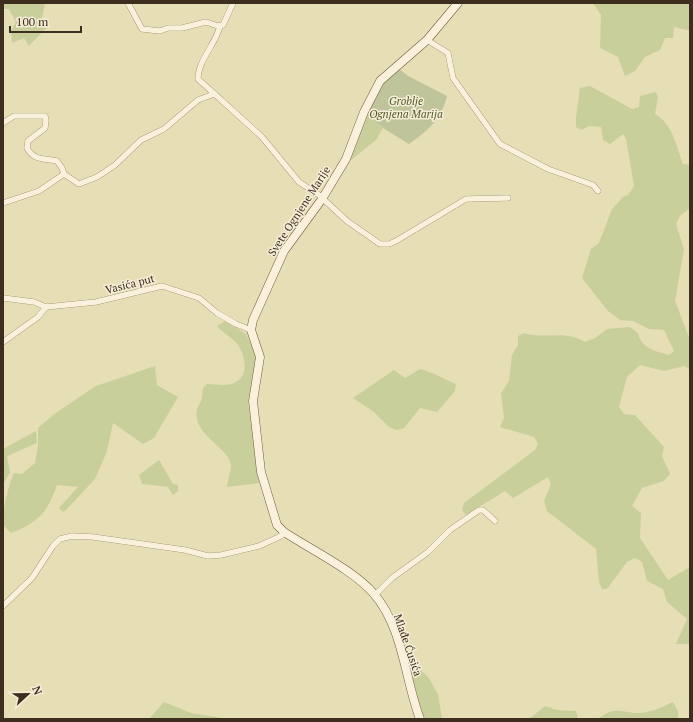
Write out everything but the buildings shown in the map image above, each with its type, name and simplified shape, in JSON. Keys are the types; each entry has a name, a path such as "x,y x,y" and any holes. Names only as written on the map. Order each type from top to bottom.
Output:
{"street":[{"path":"128,3 142,29 160,31 168,28 182,28 206,22 220,26"},
{"path":"233,3 223,25 220,26 217,37 198,73 198,79 262,137 299,182 322,199 347,221 380,244 384,245 396,241 466,200 508,198"},
{"name":"Svete Ognjene Marije","path":"284,532 277,525 261,472 253,401 260,357 252,330 256,311 284,251 322,199 346,159 364,112 380,81 427,40 458,3"},
{"path":"427,40 448,53 453,78 500,144 548,169 593,186 598,191"},
{"path":"3,123 14,116 45,116 45,128 28,141 27,148 36,158 56,161 62,168 64,174 76,184 80,184 96,177 115,165 144,138 164,129 198,100 214,94"},
{"path":"3,203 39,191 64,174"},
{"name":"Vasića put","path":"3,298 34,302 46,307 96,302 162,286 199,298 217,313 236,324 252,330"},
{"path":"3,342 38,317 46,307"},
{"path":"375,595 392,578 428,552 450,530 479,510 483,510 495,521"},
{"path":"3,606 32,578 53,546 60,539 72,536 93,537 185,550 208,556 259,546 281,536 284,532"},
{"name":"Mlađe Ćusića","path":"284,532 361,581 375,595 390,620 420,719"}],"green space":[{"path":"3,3 690,3 690,719 3,719"},
{"path":"3,3 55,3 45,4 42,18 47,27 29,46 24,38 12,43 11,31 16,22 9,9 3,9"},
{"path":"593,3 690,3 690,31 674,27 673,38 665,38 660,50 645,57 635,71 625,76 618,57 600,48 601,15"},
{"name":"Groblje Ognjena Marija","path":"399,69 408,76 447,96 442,111 438,117 428,129 409,144 383,128 367,115 382,84"},
{"path":"590,86 632,109 639,107 640,96 656,92 658,97 655,114 661,118 670,129 683,164 690,165 690,208 680,216 676,224 684,249 675,301 690,340 690,370 685,366 664,371 640,365 627,377 619,407 624,414 635,415 664,447 662,456 670,474 664,481 642,488 632,506 641,513 640,538 668,580 690,567 690,644 676,644 687,619 667,602 663,589 647,581 642,562 635,558 627,562 607,589 602,589 599,582 596,549 547,511 544,501 551,484 548,477 513,498 505,491 466,515 462,510 464,503 535,450 538,444 534,437 500,427 504,418 501,393 509,381 512,355 518,345 518,336 524,333 539,336 562,335 577,338 585,342 595,338 607,329 630,327 638,333 642,342 649,348 669,355 674,351 664,330 649,329 633,321 620,320 608,311 582,278 591,249 599,243 612,209 623,197 628,195 634,186 626,139 623,134 610,144 603,140 601,127 589,126 582,130 576,127 580,88"},
{"path":"367,115 383,128 376,140 351,160 350,157"},
{"path":"225,321 246,334 255,353 256,364 248,402 257,459 259,483 227,487 231,468 229,459 225,453 205,434 197,418 197,409 201,401 203,390 207,384 231,384 237,381 244,373 245,367 241,350 233,340 217,326"},
{"path":"155,366 157,385 178,397 154,438 143,444 113,423 107,451 95,479 63,512 59,508 78,487 57,485 50,503 41,515 29,525 11,533 3,523 3,513 8,490 14,473 22,474 35,463 38,445 38,428 53,415 96,386"},
{"path":"420,369 456,384 455,391 437,412 420,408 404,428 397,430 389,427 374,412 353,398 394,370 405,378"},
{"path":"36,431 37,443 7,456 10,472 3,485 3,449"},
{"path":"159,460 173,484 178,485 178,491 173,495 168,487 142,484 139,475"},
{"path":"405,651 416,666 428,677 438,694 442,719 422,719"},
{"path":"164,702 191,713 228,719 149,719"},
{"path":"673,702 678,711 678,719 598,719 609,712 618,711 640,713 657,709"},
{"path":"545,706 557,710 576,711 578,719 529,719"}]}
